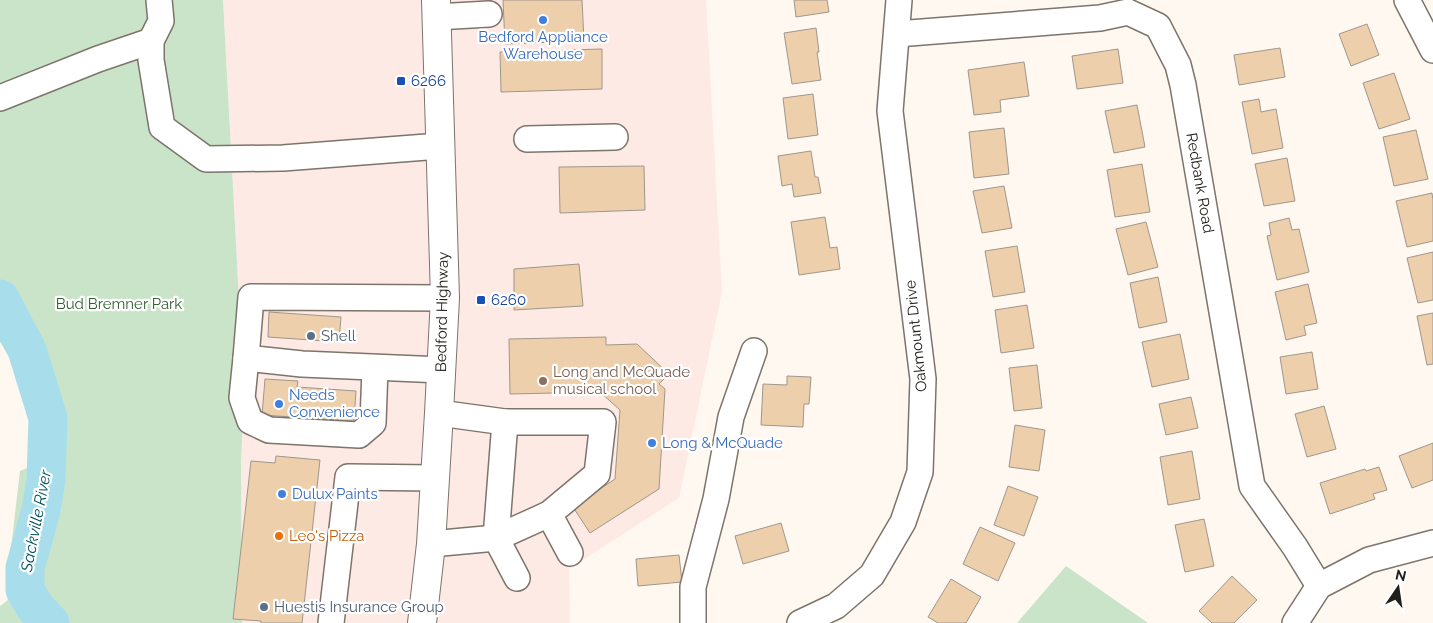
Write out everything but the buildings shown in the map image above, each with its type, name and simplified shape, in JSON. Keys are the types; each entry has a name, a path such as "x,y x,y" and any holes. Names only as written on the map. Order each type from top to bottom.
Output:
{"main road":[{"name":"Bedford Highway","path":"422,623 431,544 445,298 436,8"}],"street":[{"path":"159,0 161,20 151,41 151,60 162,127 206,159 283,158 440,146"},
{"name":"Oakmount Drive","path":"800,623 836,606 872,576 904,522 920,472 923,379 890,110 899,0"},
{"path":"1407,0 1433,50"},
{"path":"436,8 489,14"},
{"name":"Redbank Road","path":"897,34 1100,18 1128,12 1158,26 1178,65 1183,85 1252,486 1295,547 1319,586"},
{"path":"0,98 98,59 151,41"},
{"path":"526,139 615,137"},
{"path":"375,368 373,423 359,435 269,430 250,421 242,398 251,297 445,298"},
{"path":"693,623 693,587 716,499 731,417 754,351"},
{"path":"246,358 302,364 442,370"},
{"path":"431,544 496,538 549,514 597,474 602,422 505,422 439,413"},
{"path":"505,422 496,538 517,578"},
{"path":"331,623 348,477 435,478"},
{"path":"549,514 570,553"},
{"path":"1295,623 1319,586 1368,560 1433,543"}],"shaded area":[{"path":"223,0 706,0 722,292 679,498 569,569 570,623 242,623 241,464 244,394"}],"green space":[{"name":"Bud Bremner Park","path":"0,0 223,0 244,394 241,464 242,623 0,623 0,606 9,599 11,548 20,471 50,458 42,424 12,359 0,342"},
{"path":"1066,566 1148,623 1017,623"}],"waterway":[{"name":"Sackville River","path":"0,299 27,350 48,418 46,480 41,510 25,568 25,590 35,607 50,623"}],"place":[{"name":"Bedford Appliance Warehouse","path":"543,20"},
{"name":"6266","path":"401,81"},
{"name":"6260","path":"481,300"},
{"name":"Shell","path":"311,336"},
{"name":"Long and McQuade musical school","path":"543,381"},
{"name":"Needs Convenience","path":"279,404"},
{"name":"Long & McQuade","path":"652,443"},
{"name":"Dulux Paints","path":"282,494"},
{"name":"Leo's Pizza","path":"279,536"},
{"name":"Huestis Insurance Group","path":"264,607"}]}
